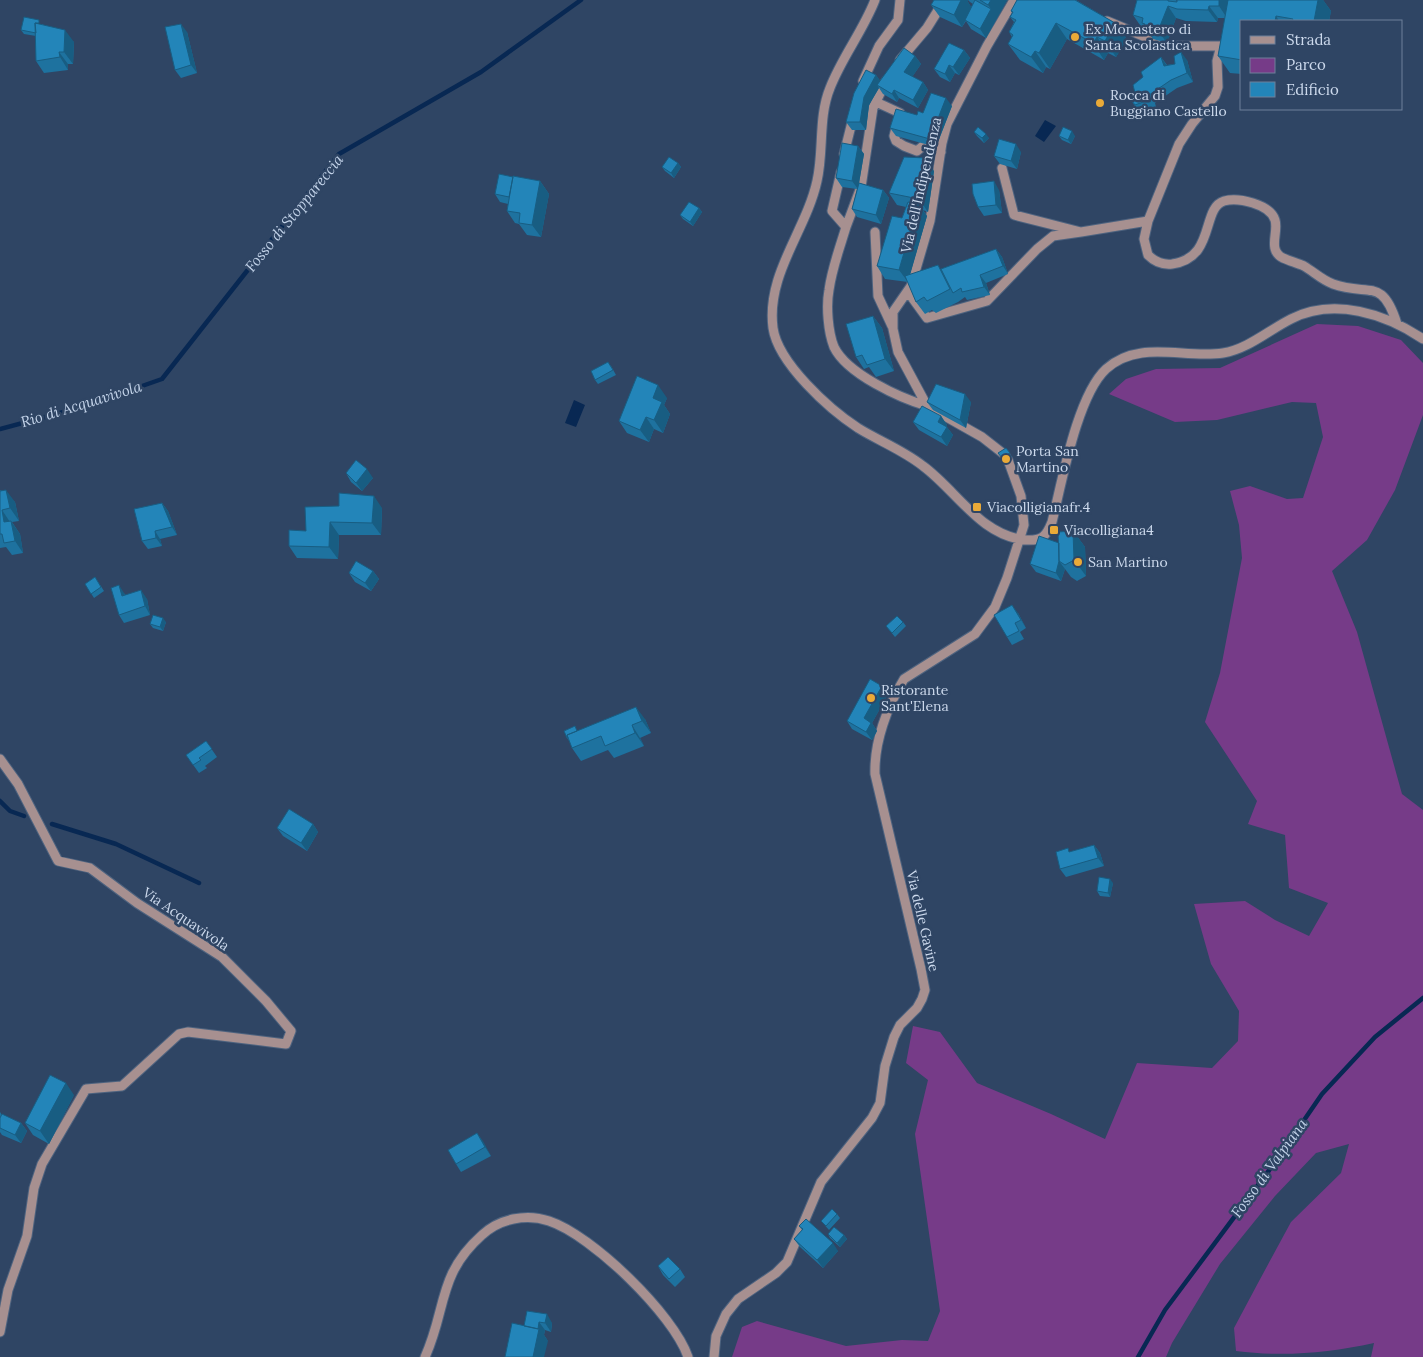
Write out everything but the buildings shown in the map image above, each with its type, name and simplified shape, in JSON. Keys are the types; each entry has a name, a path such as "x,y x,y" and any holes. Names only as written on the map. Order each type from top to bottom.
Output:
{"street":[{"path":"874,0 829,89 824,111 817,183 780,273 773,304 774,330 779,346 820,398 868,434 924,466 989,527 1021,539 1038,541 1047,535 1088,394 1106,370 1130,355 1146,352 1213,354 1228,352 1291,319 1311,312 1358,311 1385,318 1423,339"},
{"path":"860,89 879,46 898,20 900,0"},
{"name":"Via dell'Indipendenza","path":"927,406 898,352 893,329 893,312 915,285 930,222 941,152 954,108 1014,0"},
{"path":"942,4 927,28 894,68 876,102 861,187 846,227 828,292 831,335 835,349 846,362 877,385 899,397 927,406 982,438 1006,457 1021,496 1024,525 1021,539"},
{"path":"1097,17 1154,42 1176,46 1221,46"},
{"path":"1226,37 1224,44 1221,46 1217,62 1218,87 1215,96 1192,124 1179,144 1148,222 1144,239 1148,255 1152,260 1168,264 1191,256 1207,235 1211,215 1218,204 1226,201 1243,200 1271,213 1275,218 1275,251 1280,256 1305,267 1336,285 1376,291 1388,301 1397,324"},
{"path":"876,102 900,113 894,136 896,141 917,151 924,146 941,152"},
{"path":"846,227 832,211 855,109"},
{"path":"1002,168 1014,215 1082,232"},
{"path":"905,295 911,296 927,318 975,306 987,301 1036,249 1053,236 1148,222"},
{"path":"875,232 878,296 893,329"},
{"name":"Via delle Gavine","path":"714,1357 716,1336 726,1314 738,1299 776,1274 787,1262 821,1182 872,1118 880,1103 885,1066 894,1037 900,1025 917,1008 925,990 875,774 874,753 904,679 974,634 988,618 1007,578 1021,539"},
{"name":"Via Acquavivola","path":"0,759 18,784 58,861 90,868 137,903 222,957 266,1001 291,1031 286,1044 188,1032 179,1034 122,1086 86,1089 42,1164 34,1188 27,1236 8,1290 0,1332"},
{"path":"425,1357 452,1270 463,1253 483,1234 504,1220 535,1218 561,1226 581,1239 622,1272 654,1305 678,1337 688,1357"}],"green space":[{"path":"1317,324 1358,326 1401,340 1423,363 1423,415 1395,490 1367,540 1332,571 1357,632 1402,794 1423,810 1423,1357 1371,1357 1374,1343 1340,1349 1288,1354 1236,1351 1234,1328 1291,1222 1341,1173 1349,1144 1316,1153 1275,1196 1220,1264 1172,1343 1166,1357 732,1357 742,1327 757,1321 846,1346 902,1340 928,1341 940,1311 915,1134 928,1080 906,1063 913,1026 940,1032 977,1083 1105,1139 1137,1063 1212,1068 1238,1041 1239,1011 1211,964 1194,904 1245,901 1275,920 1309,936 1328,903 1289,888 1285,835 1248,824 1257,801 1205,722 1220,673 1242,558 1239,525 1230,491 1250,486 1287,499 1303,498 1323,437 1316,403 1292,402 1217,420 1175,422 1109,394 1126,379 1156,369 1220,368"}],"water":[{"path":"1045,120 1056,126 1044,142 1035,136"},
{"path":"574,400 585,405 576,427 565,423"}],"waterway":[{"name":"Fosso di Stoppareccia","path":"0,429 82,407 162,379 339,154 481,72 581,0"},
{"path":"0,801 10,811 24,816"},
{"path":"52,824 116,844 199,883"},
{"name":"Fosso di Valpiana","path":"1138,1357 1165,1310 1276,1161 1322,1094 1375,1037 1423,998"}],"place":[{"name":"Ex Monastero di Santa Scolastica","path":"1075,37"},
{"name":"Rocca di Buggiano Castello","path":"1100,103"},
{"name":"Porta San Martino","path":"1006,459"},
{"name":"Viacolligianafr.4","path":"977,507"},
{"name":"Viacolligiana4","path":"1054,530"},
{"name":"San Martino","path":"1078,562"},
{"name":"Ristorante Sant'Elena","path":"871,698"}],"water label":[{"name":"Rio di Acquavivola","path":"81,404"}]}
